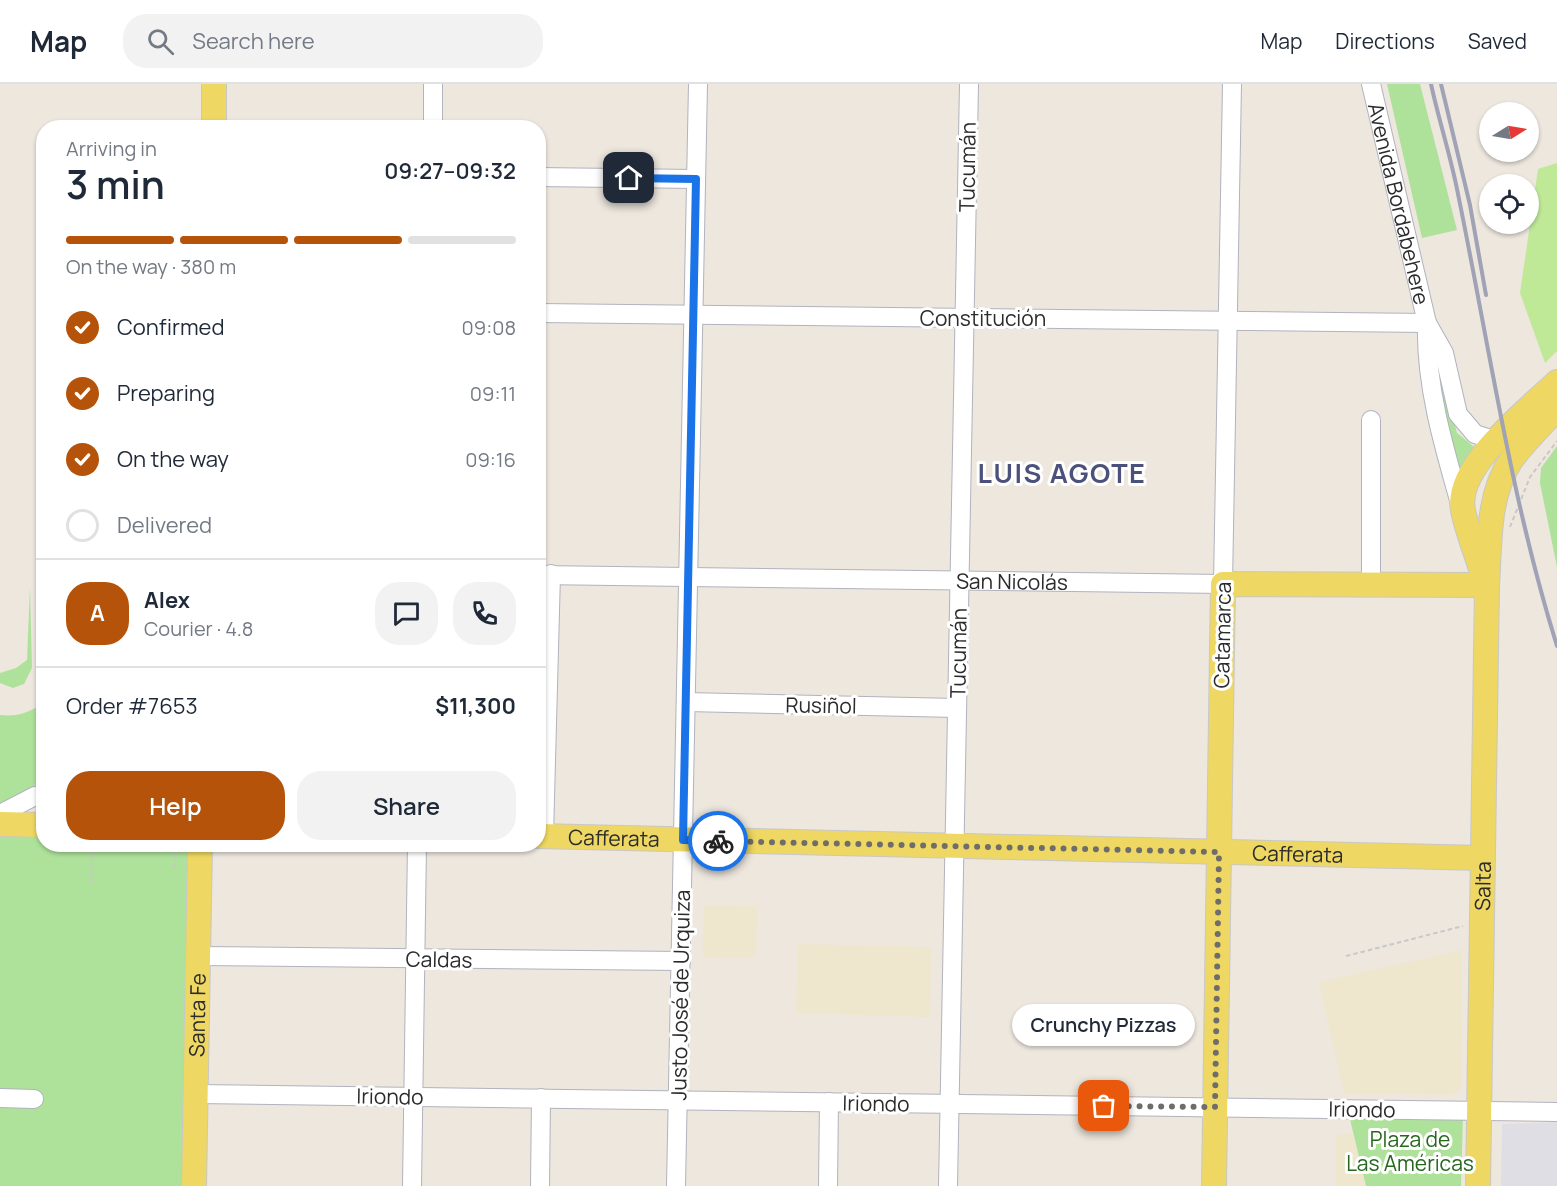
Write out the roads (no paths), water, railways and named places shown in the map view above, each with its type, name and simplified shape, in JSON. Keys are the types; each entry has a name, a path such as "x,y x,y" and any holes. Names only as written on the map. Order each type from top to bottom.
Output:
{"main road":[{"path":"214,84 214,120"},
{"path":"1462,508 1465,483 1479,458 1557,382"},
{"name":"Salta","path":"1478,1186 1487,585 1491,518 1503,476 1511,461 1557,408"},
{"name":"Avenida Bordabehere","path":"1462,508 1487,585"},
{"name":"San Nicolás","path":"1223,584 1487,585"},
{"name":"Catamarca","path":"1214,1186 1223,584"},
{"path":"0,824 36,825"},
{"name":"Cafferata","path":"546,836 1483,858"},
{"name":"Santa Fe","path":"194,1186 200,852"}],"street":[{"path":"433,120 434,84"},
{"name":"Justo José de Urquiza","path":"676,1186 698,84"},
{"name":"Tucumán","path":"948,1186 969,84"},
{"name":"Catamarca","path":"1223,584 1232,84"},
{"name":"Avenida Bordabehere","path":"1371,84 1427,323 1426,357 1451,472 1462,508"},
{"path":"546,177 696,179"},
{"name":"Constitución","path":"546,313 1427,323"},
{"name":"Avenida Bordabehere","path":"1427,323 1444,353 1458,414 1475,434 1497,441"},
{"path":"1371,420 1371,585"},
{"name":"San Nicolás","path":"546,575 1223,584"},
{"name":"Rusiñol","path":"686,702 957,708"},
{"path":"0,814 36,796"},
{"path":"412,1186 417,852"},
{"name":"Caldas","path":"198,956 681,961"},
{"name":"Iriondo","path":"196,1094 1557,1112"},
{"path":"0,1098 34,1099"},
{"path":"540,1186 541,1098"},
{"path":"828,1186 829,1102"}],"railway":[{"path":"1431,84 1455,180 1526,535 1557,646"},
{"path":"1441,84 1470,205 1486,295"}],"place":[{"name":"Crunchy Pizzas","path":"1104,1106"}],"district":[{"name":"LUIS AGOTE","path":"1062,472"}],"park label":[{"name":"Plaza de Las Américas","path":"1410,1151"}]}
